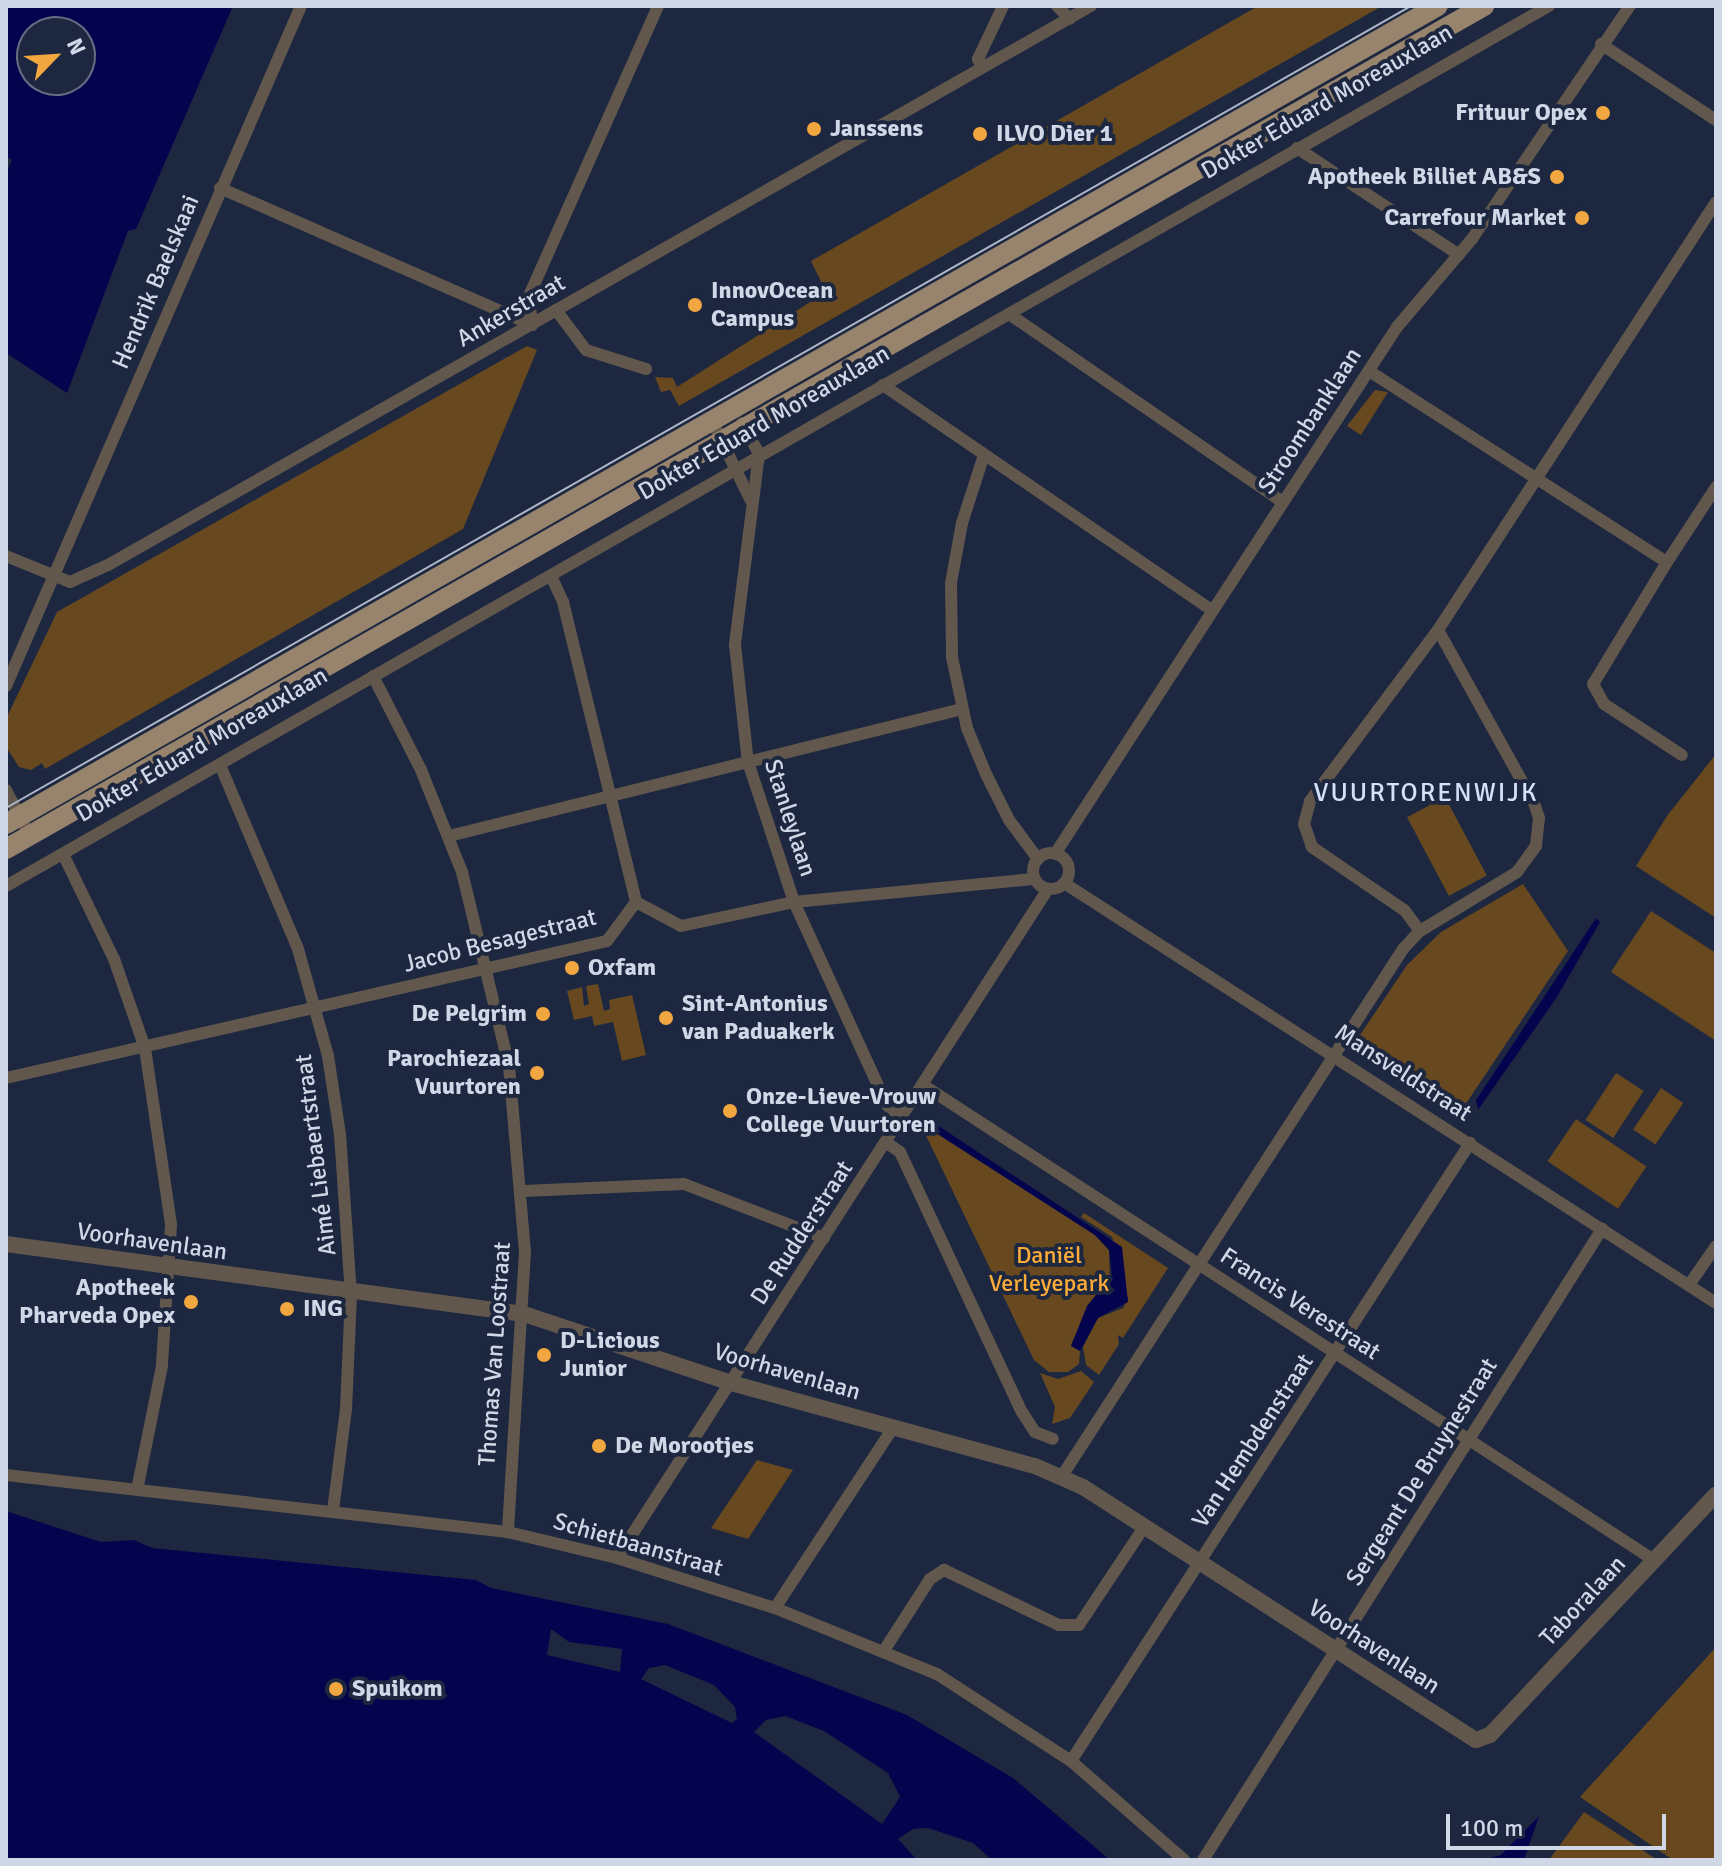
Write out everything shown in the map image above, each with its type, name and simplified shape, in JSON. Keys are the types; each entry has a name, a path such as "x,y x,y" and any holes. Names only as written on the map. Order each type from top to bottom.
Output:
{"main road":[{"name":"Dokter Eduard Moreauxlaan","path":"13,820 1438,6"},
{"name":"Dokter Eduard Moreauxlaan","path":"6,849 1484,6"}],"street":[{"name":"Hendrik Baelskaai","path":"53,577 301,6"},
{"path":"220,188 532,325 529,296 658,6"},
{"path":"982,67 978,59 1003,6"},
{"path":"1057,6 1070,19"},
{"name":"Ankerstraat","path":"53,577 70,582 108,565 1091,6"},
{"name":"Dokter Eduard Moreauxlaan","path":"6,886 1549,6"},
{"name":"Stroombanklaan","path":"1614,22 1616,6"},
{"name":"Stroombanklaan","path":"1055,854 1397,327 1459,255 1614,22 1630,6"},
{"path":"1601,44 1716,120"},
{"path":"1297,148 1459,255"},
{"path":"1420,931 1404,910 1320,856 1304,824 1310,801 1438,630 1716,202"},
{"path":"556,310 586,350 646,369"},
{"path":"1009,314 1283,502"},
{"path":"1369,371 1667,562"},
{"path":"883,385 983,458 1211,610"},
{"path":"734,408 759,454"},
{"name":"Stanleylaan","path":"712,421 738,466 752,506"},
{"name":"Stanleylaan","path":"759,454 735,645 748,762 794,902 887,1105 902,1119"},
{"path":"983,458 962,523 951,583 952,657 962,709 1003,808 1038,859 1035,879"},
{"path":"1682,755 1604,704 1593,684 1716,487"},
{"path":"6,556 53,577 6,686"},
{"path":"551,576 563,602 636,902 681,926 794,902 1035,879 1048,889 1064,883 1069,869 1055,854 1038,859"},
{"path":"1062,1476 1403,949 1420,931 1517,872 1528,861 1540,833 1534,803 1438,630"},
{"name":"Thomas Van Loostraat","path":"373,676 449,836 489,968 509,1066 523,1191 524,1314 508,1532"},
{"path":"449,836 962,709"},
{"name":"Aimé Liebaertstraat","path":"220,765 267,870 316,1007 340,1134 351,1295 346,1409 333,1510"},
{"path":"6,790 13,820 30,836"},
{"path":"63,854 114,959 145,1048 171,1225 172,1269 162,1366 137,1490"},
{"name":"Mansveldstraat","path":"1064,883 1716,1303"},
{"name":"De Rudderstraat","path":"617,1558 1048,889"},
{"name":"Jacob Besagestraat","path":"6,1078 607,941 636,902"},
{"name":"Francis Verestraat","path":"923,1085 1654,1560"},
{"path":"887,1143 900,1152 1022,1412 1035,1432 1053,1439"},
{"name":"Van Hembdenstraat","path":"1071,1761 1470,1143"},
{"path":"523,1191 684,1184 824,1238"},
{"name":"Sergeant De Bruynestraat","path":"1203,1860 1602,1229"},
{"name":"Voorhavenlaan","path":"6,1244 351,1295 524,1314 731,1383 894,1426 1062,1476 1468,1737 1483,1739"},
{"path":"1689,1285 1716,1246"},
{"path":"775,1608 894,1426"},
{"name":"Schietbaanstraat","path":"6,1475 508,1532 617,1558 775,1608 885,1649 937,1674 1071,1761 1184,1860"},
{"name":"Taboralaan","path":"1483,1739 1716,1494"},
{"path":"885,1649 930,1579 944,1570 1059,1625 1079,1625 1144,1527"}],"green space":[{"path":"1258,6 1382,6 679,406 670,390 661,392 655,377 673,378 677,387 826,292 811,261"},
{"path":"527,346 537,350 463,529 45,769 42,763 31,770 19,767 6,747 6,719 57,612"},
{"path":"1375,390 1388,392 1361,435 1347,426"},
{"path":"1716,754 1716,918 1636,866 1667,816"},
{"path":"1445,797 1487,876 1449,896 1407,817"},
{"path":"1523,884 1568,951 1457,1117 1362,1056 1356,1041 1407,965 1441,932"},
{"path":"1651,911 1716,953 1716,1041 1611,972"},
{"path":"598,984 604,1011 610,1009 609,1000 632,995 646,1055 622,1061 613,1022 594,1026 592,1016 574,1020 567,991 582,987 584,1006 589,1004 586,986"},
{"path":"1616,1073 1644,1091 1613,1138 1586,1120"},
{"path":"1661,1088 1683,1103 1655,1145 1633,1129"},
{"path":"1576,1119 1646,1167 1618,1209 1547,1161"},
{"name":"Daniël Verleyepark","path":"920,1123 1095,1235 1109,1250 1110,1282 1086,1312 1071,1345 1080,1351 1079,1364 1068,1372 1049,1372 1034,1360"},
{"path":"1084,1213 1168,1268 1123,1338 1118,1335 1119,1344 1099,1375 1086,1365 1083,1347 1098,1318 1123,1308 1128,1299 1112,1237 1081,1217"},
{"path":"1081,1371 1094,1382 1070,1418 1052,1424 1055,1407 1040,1373 1058,1379"},
{"path":"757,1460 793,1470 748,1539 711,1528"},
{"path":"1716,1647 1716,1860 1673,1860 1580,1797"},
{"path":"1584,1812 1641,1849 1657,1860 1549,1860"}],"shaded area":[{"path":"6,6 233,6 136,229 128,231 67,393 6,353 6,174 12,160 6,156"},
{"path":"1596,918 1600,922 1557,997 1478,1110 1476,1100"},
{"path":"928,1119 1122,1247 1128,1302 1098,1318 1080,1351 1071,1346 1087,1306 1112,1275 1109,1250 1095,1235 924,1125"},
{"name":"Spuikom","path":"6,1511 101,1542 134,1540 152,1548 476,1580 491,1588 668,1624 907,1715 1013,1778 1110,1860 992,1860 973,1843 928,1828 913,1829 898,1839 917,1860 6,1860","holes":["551,1629 569,1642 622,1649 620,1672 547,1655","665,1665 714,1685 735,1707 737,1719 732,1723 641,1679 649,1668","785,1716 824,1731 888,1773 900,1797 882,1824 754,1732 766,1720"]},
{"path":"1539,1816 1524,1860 1482,1860 1501,1855"}],"tram line":[{"path":"6,808 1411,6"}],"place":[{"name":"Frituur Opex","path":"1603,113"},
{"name":"Janssens","path":"814,129"},
{"name":"ILVO Dier 1","path":"980,134"},
{"name":"Apotheek Billiet AB&S","path":"1557,177"},
{"name":"Carrefour Market","path":"1582,218"},
{"name":"InnovOcean Campus","path":"695,305"},
{"name":"Oxfam","path":"572,968"},
{"name":"De Pelgrim","path":"543,1014"},
{"name":"Sint-Antonius van Paduakerk","path":"666,1018"},
{"name":"Parochiezaal Vuurtoren","path":"537,1073"},
{"name":"Onze-Lieve-Vrouw College Vuurtoren","path":"730,1111"},
{"name":"Apotheek Pharveda Opex","path":"191,1302"},
{"name":"ING","path":"287,1309"},
{"name":"D-Licious Junior","path":"544,1355"},
{"name":"De Morootjes","path":"599,1446"},
{"name":"Spuikom","path":"336,1689"}],"district":[{"name":"VUURTORENWIJK","path":"1426,794"}]}
